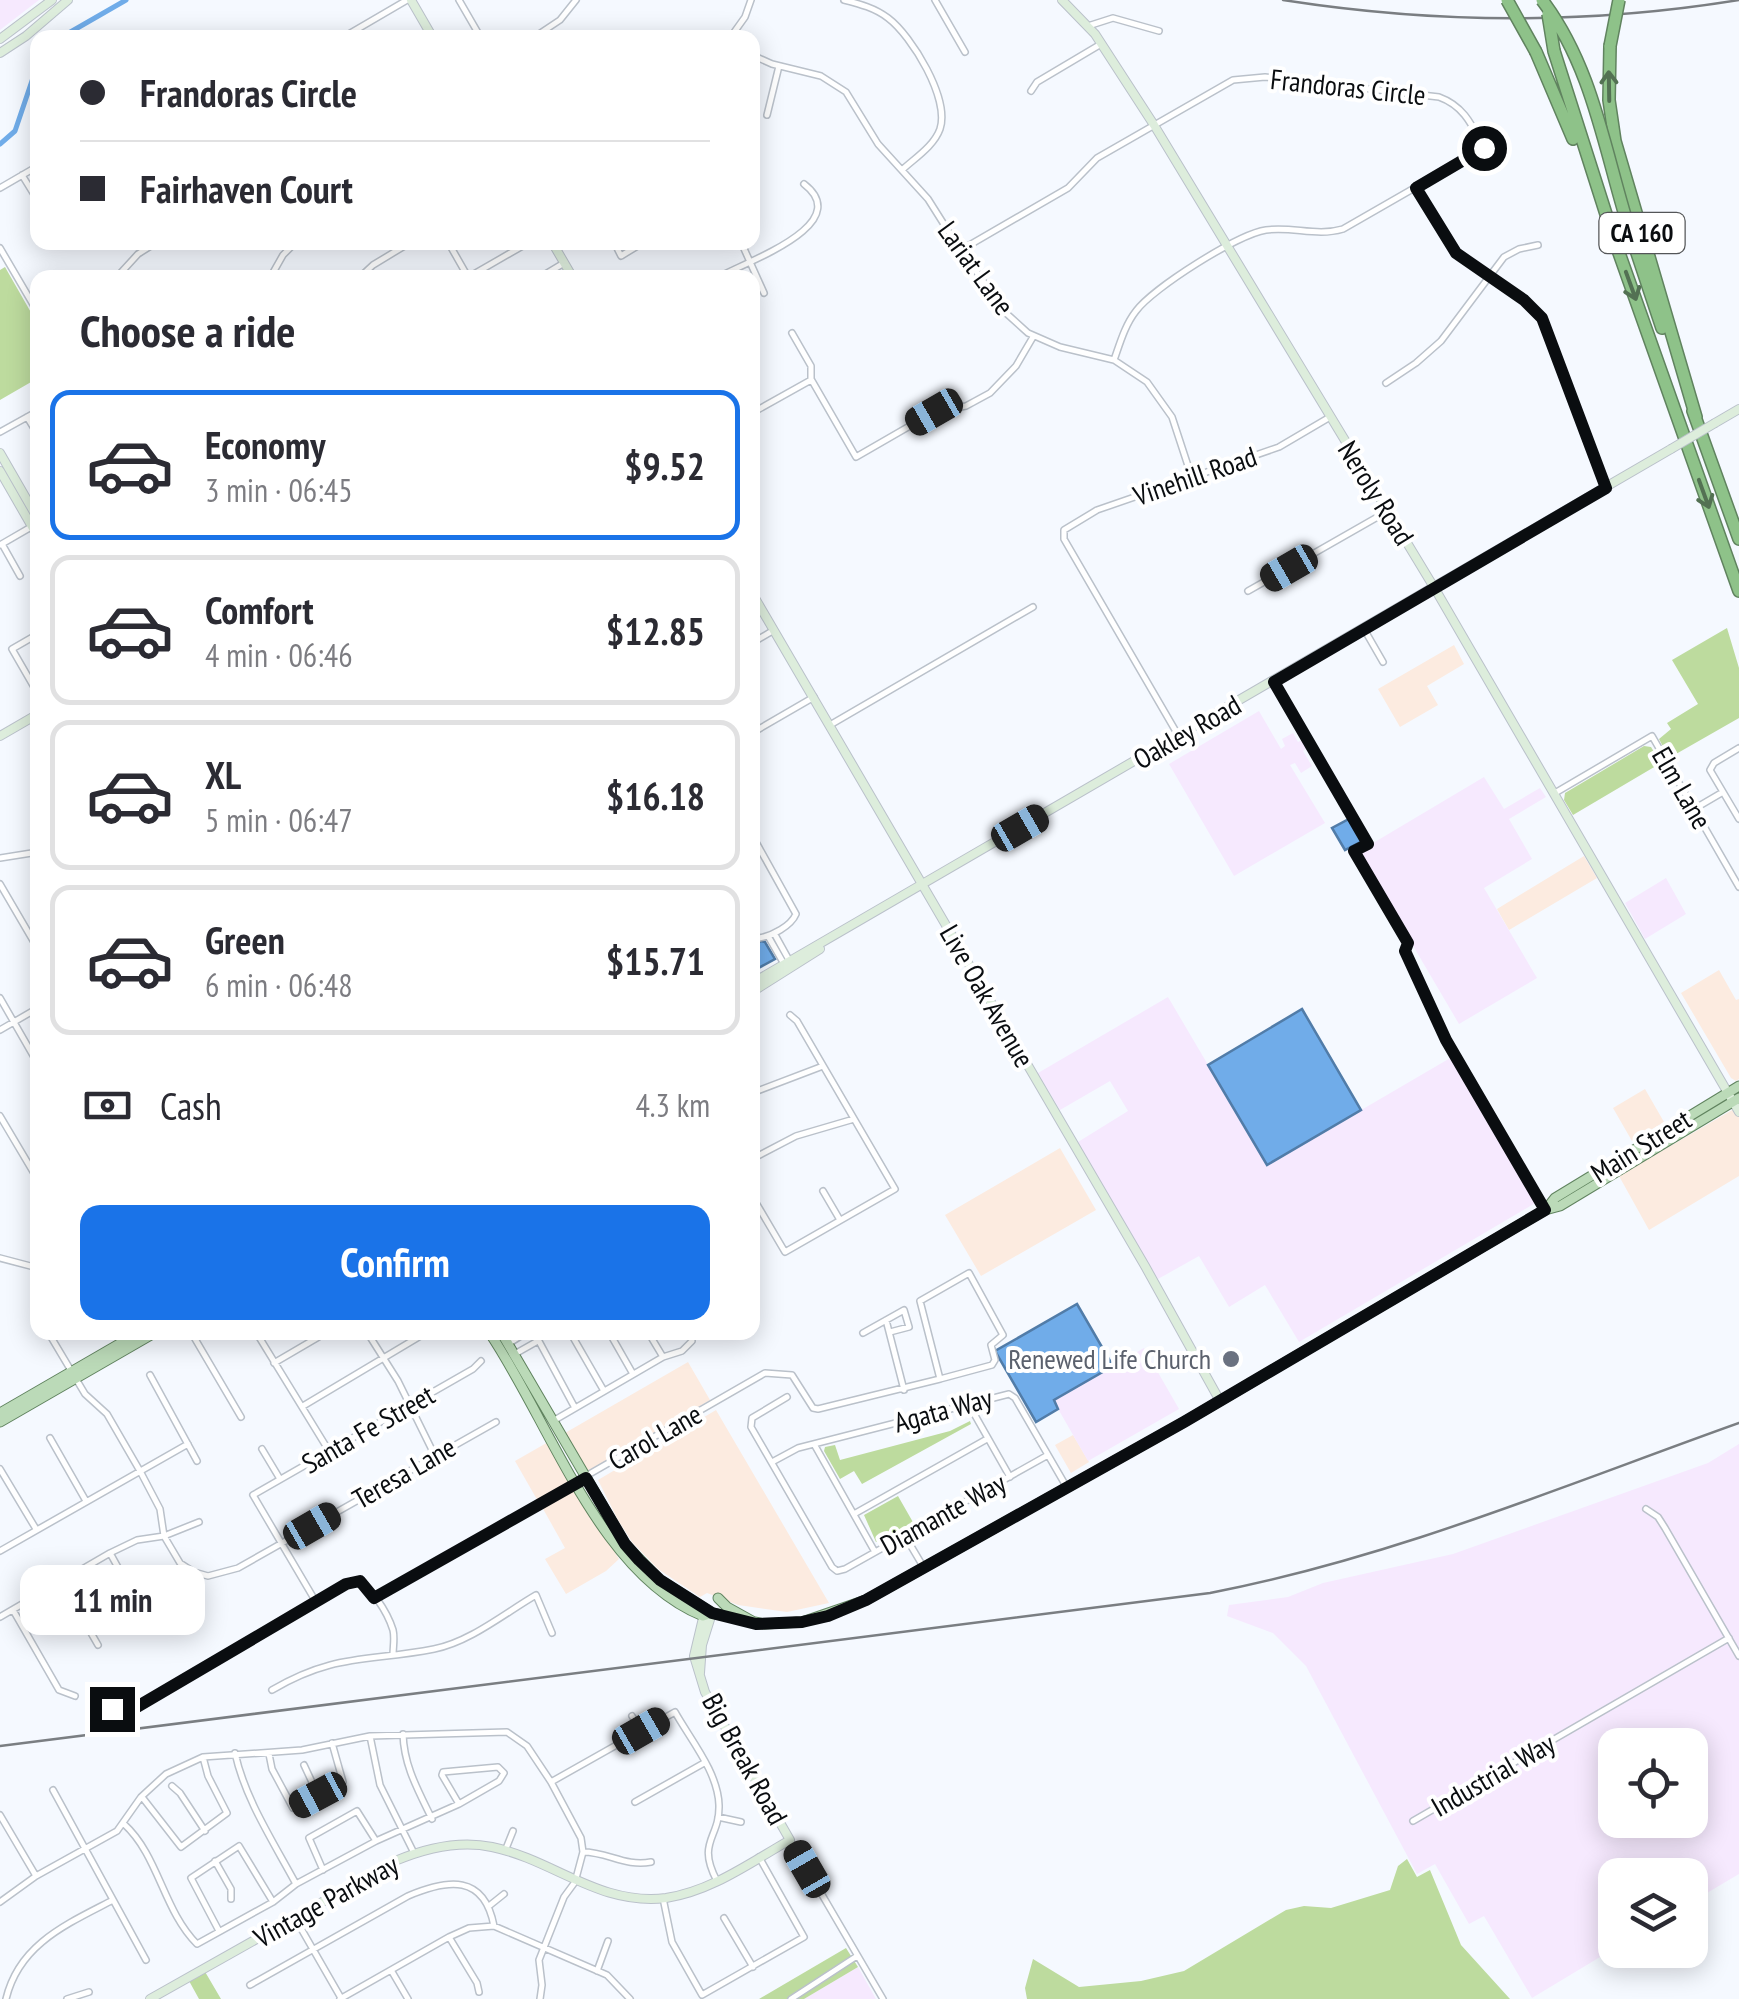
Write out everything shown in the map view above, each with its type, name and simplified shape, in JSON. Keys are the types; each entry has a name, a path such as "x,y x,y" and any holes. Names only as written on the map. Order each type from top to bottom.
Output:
{"highway":[{"path":"1507,0 1536,52 1613,236"},
{"path":"1544,0 1588,85 1632,238 1696,416"},
{"name":"CA 160","path":"1544,0 1554,51 1613,236 1739,591"},
{"name":"CA 160","path":"1619,0 1610,46 1608,87 1615,140 1696,416 1739,539"}],"main road":[{"name":"Main Street","path":"504,1340 582,1480 639,1560 707,1612 756,1624 802,1622 826,1617 866,1600 1068,1488 1545,1210 1560,1206 1733,1097 1739,1086"},
{"path":"0,1422 128,1340"},
{"path":"0,1413 141,1340"},
{"name":"Main Street","path":"497,1340 553,1421 582,1480"},
{"path":"718,1598 756,1624"}],"street":[{"path":"0,39 52,0"},
{"path":"33,30 68,0"},
{"path":"356,30 409,0 428,30"},
{"path":"459,0 476,30"},
{"path":"545,30 560,20 576,0"},
{"path":"737,30 751,0"},
{"path":"844,0 873,8 896,25 941,100 943,117 937,136 902,170"},
{"path":"934,0 965,52"},
{"name":"Neroly Road","path":"1062,0 1088,26 1154,125 1435,588 1739,1112"},
{"path":"1088,26 1113,18 1159,31"},
{"path":"0,52 30,33"},
{"path":"1031,91 1037,82 1101,44"},
{"name":"Lariat Lane","path":"760,58 821,76 838,85 878,144 928,200 1007,314 1033,337 1114,360 1135,372 1159,396 1172,418 1192,478"},
{"path":"767,115 779,66"},
{"name":"Frandoras Circle","path":"1114,360 1128,323 1149,296 1226,247 1259,231 1317,234 1343,229 1484,148 1462,110 1439,97 1265,78 1241,78 1221,85 1154,125"},
{"path":"961,250 1068,188 1097,158 1154,125"},
{"path":"0,188 30,170"},
{"path":"22,175 30,188"},
{"path":"732,270 814,222 818,202 804,184"},
{"path":"1416,188 1456,253 1532,306 1547,328 1606,488"},
{"path":"1386,383 1441,340 1488,276 1512,252 1538,245"},
{"path":"0,248 30,299"},
{"path":"123,270 145,250"},
{"path":"368,270 398,250"},
{"path":"480,270 515,250"},
{"path":"557,250 568,270"},
{"path":"744,250 752,270"},
{"path":"552,270 564,263"},
{"path":"760,285 764,293"},
{"path":"792,334 811,366 811,379 856,456 934,412 966,406 990,393 1016,366 1033,337"},
{"path":"760,408 811,379"},
{"name":"Oakley Road","path":"760,986 923,885 1739,409"},
{"path":"0,432 30,415"},
{"path":"27,417 30,422"},
{"name":"Vinehill Road","path":"1179,736 1063,536 1066,527 1092,512 1279,447 1330,417"},
{"path":"0,453 30,511"},
{"path":"0,471 30,514"},
{"path":"1248,591 1388,511"},
{"path":"20,576 1,544 30,527"},
{"name":"Live Oak Avenue","path":"760,606 1220,1401"},
{"path":"830,724 1032,607"},
{"path":"760,638 774,630"},
{"path":"1364,630 1384,662"},
{"path":"30,639 12,649 30,680"},
{"path":"1274,682 1368,844 1354,851 1408,943 1405,951 1446,1040 1545,1210"},
{"path":"760,728 814,697"},
{"path":"0,736 30,719"},
{"name":"Elm Lane","path":"1554,793 1652,736 1739,887"},
{"path":"1739,748 1711,766 1739,819"},
{"path":"1694,809 1723,792"},
{"path":"760,850 796,914 792,922 760,938"},
{"path":"0,858 30,855"},
{"path":"0,884 30,935"},
{"path":"771,934 789,966"},
{"name":"Oakley Road","path":"760,979 789,966"},
{"path":"0,998 30,1050"},
{"path":"0,1030 30,1013"},
{"path":"760,1210 785,1252 895,1189 790,1015"},
{"path":"760,1090 823,1066"},
{"path":"0,1116 30,1167"},
{"path":"760,1154 796,1136 854,1118"},
{"path":"824,1191 840,1220"},
{"path":"0,1258 30,1266"},
{"name":"Carol Lane","path":"374,1598 765,1373 792,1375 813,1408 904,1390 992,1365 991,1345 1003,1335 970,1273 920,1301 940,1379"},
{"path":"862,1333 904,1310 909,1326 890,1332"},
{"path":"886,1320 904,1390"},
{"path":"53,1340 90,1399 108,1414 140,1470 160,1509 164,1536"},
{"path":"197,1340 241,1417"},
{"path":"261,1340 329,1451"},
{"path":"274,1363 313,1340"},
{"path":"372,1340 436,1456"},
{"path":"303,1406 415,1340"},
{"path":"507,1351 520,1340"},
{"path":"575,1340 604,1391"},
{"path":"614,1340 633,1374"},
{"path":"653,1340 663,1358"},
{"path":"553,1421 690,1344 690,1340"},
{"path":"507,1351 536,1342 575,1408"},
{"name":"Santa Fe Street","path":"281,1544 253,1495 473,1369 481,1360"},
{"path":"150,1375 197,1461"},
{"name":"Agata Way","path":"772,1462 798,1448 1012,1395 1068,1488"},
{"path":"772,1462 750,1421 787,1397"},
{"path":"968,1404 1010,1477"},
{"name":"Teresa Lane","path":"164,1536 180,1564 208,1576 223,1574 496,1422"},
{"path":"50,1438 86,1501"},
{"path":"854,1514 986,1439"},
{"path":"0,1551 188,1444"},
{"path":"814,1444 875,1552"},
{"path":"262,1449 280,1479"},
{"name":"Diamante Way","path":"772,1462 837,1570 1048,1455"},
{"path":"0,1469 36,1529"},
{"path":"1646,1509 1665,1528 1739,1656"},
{"path":"0,1617 137,1540 164,1536 198,1522"},
{"path":"905,1536 924,1568"},
{"path":"281,1544 316,1602"},
{"path":"110,1553 147,1620"},
{"path":"62,1581 98,1645"},
{"path":"112,1709 130,1711 353,1581 368,1587 394,1632 393,1655"},
{"path":"272,1690 317,1666 433,1649 454,1642 536,1596 552,1633"},
{"path":"13,1610 59,1690 75,1696"},
{"name":"Big Break Road","path":"707,1612 694,1648 705,1692 883,1999"},
{"name":"Industrial Way","path":"1413,1821 1729,1638"},
{"path":"550,1782 674,1712 718,1794 718,1816 707,1856 717,1882"},
{"path":"632,1716 641,1731"},
{"path":"0,1902 36,1876 117,1832 141,1797 166,1774 203,1758 235,1753 269,1754 370,1736 507,1732 527,1746 550,1782 581,1838 583,1852 575,1882 564,1897 539,1960 540,1999"},
{"path":"403,1734 404,1758 432,1818"},
{"path":"370,1736 380,1785 414,1853"},
{"path":"269,1754 272,1769 294,1808 342,1782 332,1743"},
{"path":"235,1753 266,1829 296,1884"},
{"path":"141,1797 181,1847 228,1813 203,1758"},
{"path":"635,1802 704,1763"},
{"path":"304,1765 318,1795"},
{"path":"124,1824 145,1847 157,1877 198,1944 273,1902 296,1884 459,1804 499,1781 504,1773 498,1768 443,1772 459,1804"},
{"path":"172,1786 205,1831"},
{"path":"54,1790 146,1960"},
{"path":"323,1872 309,1838 357,1811 376,1842"},
{"path":"0,1815 36,1876"},
{"path":"718,1816 741,1822"},
{"path":"505,1851 512,1831"},
{"name":"Vintage Parkway","path":"151,1999 414,1853 466,1845 505,1851 594,1890 633,1899 663,1898 717,1882 790,1840"},
{"path":"220,1931 191,1878 239,1846 273,1902"},
{"path":"583,1852 599,1852 625,1864 650,1862"},
{"path":"663,1898 672,1942 702,1996 804,1938 759,1857"},
{"path":"214,1860 230,1889 231,1899"},
{"path":"250,1985 431,1886 450,1882 466,1886 489,1906 494,1926"},
{"path":"489,1906 504,1894"},
{"path":"6,1999 10,1982 34,1946 113,1900"},
{"path":"294,1918 341,1999 449,1937 469,1928 494,1926 597,1972 618,1984 630,1999"},
{"path":"724,1918 753,1967"},
{"path":"449,1937 477,1983 478,1992"},
{"path":"597,1972 608,1941"},
{"path":"791,1999 858,1956"},
{"path":"391,1970 408,1999"},
{"path":"67,1999 89,1992"}],"shaded area":[{"path":"0,0 39,0 0,30"},
{"path":"1454,645 1464,664 1427,686 1438,705 1400,727 1378,689"},
{"path":"1259,711 1281,749 1285,746 1282,739 1293,733 1307,748 1303,751 1312,766 1301,773 1295,763 1290,765 1325,823 1234,876 1169,764"},
{"path":"1484,777 1504,809 1540,788 1546,797 1509,819 1532,859 1484,888 1537,978 1459,1024 1358,852"},
{"path":"1584,856 1597,878 1509,930 1497,909"},
{"path":"1666,878 1686,914 1645,939 1625,903"},
{"path":"1719,970 1736,1000 1739,999 1736,1081 1681,993"},
{"path":"1168,997 1267,1165 1452,1057 1537,1202 1299,1342 1265,1285 1229,1307 1199,1256 1158,1279 1078,1142 1128,1111 1110,1081 1060,1110 1038,1073"},
{"path":"1645,1089 1664,1122 1632,1141 1613,1108"},
{"path":"1739,1106 1739,1176 1649,1230 1619,1176"},
{"path":"1060,1148 1096,1210 981,1276 945,1215"},
{"path":"1144,1348 1179,1409 1088,1461 1053,1400"},
{"path":"688,1362 710,1400 588,1472 565,1433"},
{"path":"716,1410 829,1603 787,1612 738,1605 707,1593 700,1597 658,1569 632,1542 618,1520 598,1480"},
{"path":"1073,1435 1089,1462 1071,1473 1055,1445"},
{"path":"550,1441 575,1483 539,1503 515,1461"},
{"path":"1739,1444 1739,1874 1708,1892 1708,1858 1598,1858 1598,1958 1532,1998 1484,1916 1469,1924 1435,1864 1417,1874 1306,1666 1273,1633 1227,1616 1229,1605 1288,1597 1323,1583 1453,1554 1708,1463"},
{"path":"577,1487 619,1559 566,1594 545,1559 565,1548 542,1507"},
{"path":"858,1967 876,1999 804,1999"}],"green space":[{"path":"5,267 30,311 30,383 0,400 0,270"},
{"path":"1727,628 1739,668 1739,718 1669,758 1659,739 1671,729 1667,723 1698,704 1672,660"},
{"path":"1644,746 1651,747 1661,763 1573,815 1564,800 1565,793"},
{"path":"970,1421 971,1424 862,1484 854,1471 840,1479 824,1451 825,1447 835,1445 840,1460 950,1431"},
{"path":"898,1496 914,1524 876,1542 864,1515"},
{"path":"1407,1859 1417,1877 1430,1870 1461,1945 1510,1999 1027,1999 1025,1988 1033,1959 1079,1987 1141,1981 1184,1971 1286,1910 1304,1906 1331,1908 1390,1890 1398,1866"},
{"path":"846,1948 858,1967 804,1999 759,1999"},
{"path":"204,1970 221,1999 199,1999 188,1979"}],"water":[{"path":"1349,819 1362,841 1345,850 1332,828"},
{"path":"760,942 765,942 775,959 760,967"},
{"path":"1302,1009 1361,1110 1267,1165 1208,1065"},
{"path":"1077,1304 1113,1366 1054,1400 1058,1409 1036,1422 995,1351"}],"waterway":[{"path":"74,30 126,0"},
{"path":"0,144 15,131 30,87"}],"railway":[{"path":"1283,0 1397,14 1511,18 1625,14 1739,0"},
{"path":"0,1746 1210,1593 1411,1540 1739,1423"}],"place":[{"name":"Renewed Life Church","path":"1231,1359"}],"route":[{"path":"112,1709 130,1711 353,1581 368,1587 374,1598 586,1478 625,1544 639,1560 675,1591 712,1613 772,1624 828,1616 866,1600 1152,1440 1545,1210 1446,1040 1405,951 1408,943 1354,851 1368,844 1274,682 1606,488 1542,318 1532,306 1456,253 1416,188 1484,148"}]}
